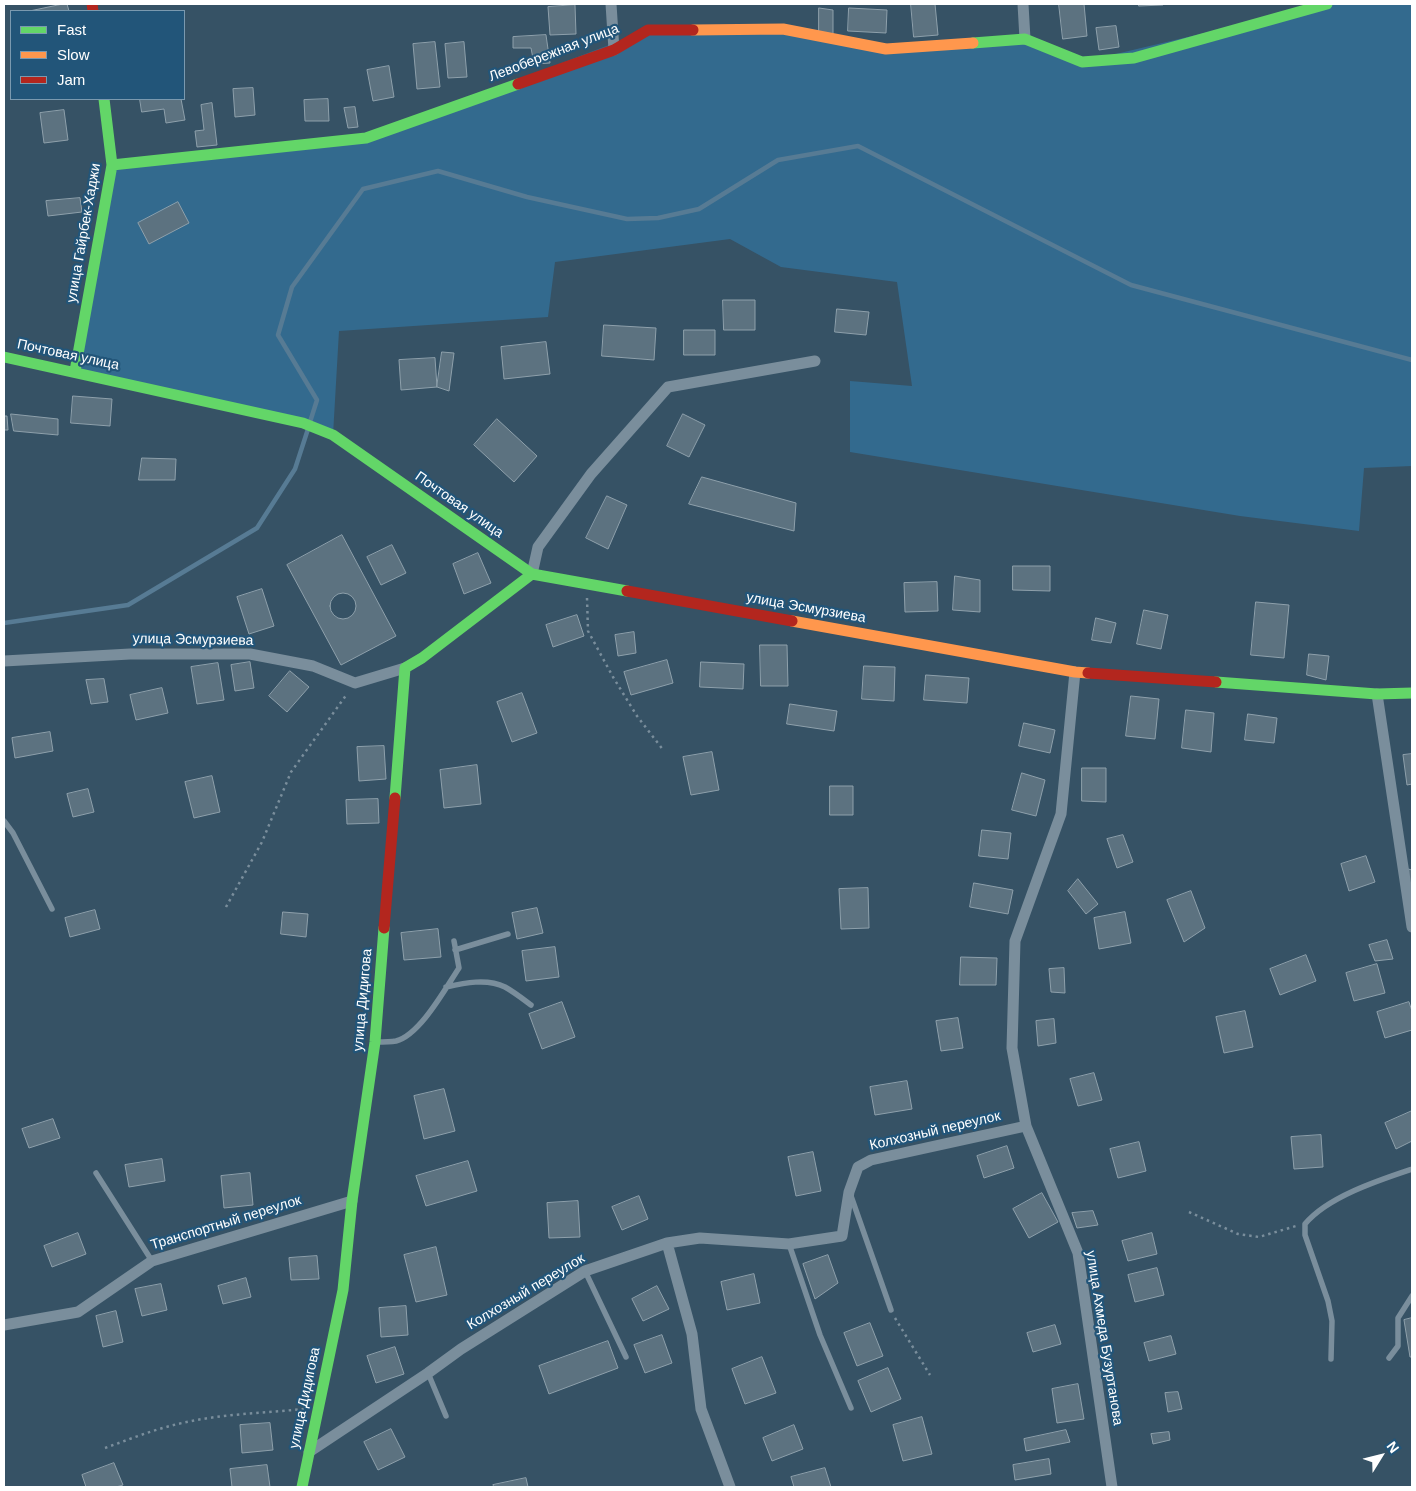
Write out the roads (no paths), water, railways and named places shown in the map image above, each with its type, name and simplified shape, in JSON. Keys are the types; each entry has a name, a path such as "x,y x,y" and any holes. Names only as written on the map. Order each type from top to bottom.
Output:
{"street":[{"path":"611,4 614,50"},
{"path":"1023,4 1025,39"},
{"name":"Левобережная улица","path":"112,165 366,138 614,50 648,30 783,29 886,49 1025,39 1082,62 1134,58 1327,4"},
{"name":"улица Гайрбек-Хаджи","path":"75,371 112,165 104,100"},
{"name":"Почтовая улица","path":"4,357 75,371 318,428 333,435 532,574"},
{"path":"405,668 422,658 532,574 538,547 591,474 668,387 815,362"},
{"name":"улица Эсмурзиева","path":"532,574 1075,672 1377,694 1412,693"},
{"name":"улица Эсмурзиева","path":"4,661 130,654 250,654 313,666 356,683 405,668"},
{"name":"улица Дидигова","path":"302,1487 343,1290 352,1201 375,1042 405,668"},
{"name":"улица Ахмеда Бузуртанова","path":"1075,672 1061,814 1015,941 1012,1048 1026,1126 1078,1253 1112,1487"},
{"path":"1377,694 1412,927"},
{"name":"Колхозный переулок","path":"309,1452 461,1349 584,1270 667,1243 700,1238 789,1244 842,1236 849,1192 858,1167 871,1160 1026,1126"},
{"name":"Транспортный переулок","path":"4,1326 78,1312 152,1261 352,1201"},
{"path":"667,1243 692,1334 701,1409 730,1487"}],"lane":[{"path":"4,821 13,833 52,910"},
{"path":"456,950 508,934"},
{"path":"375,1042 397,1041 411,1033 423,1020 459,968 454,941"},
{"path":"446,987 462,983 486,982 504,986 531,1005"},
{"path":"1331,1359 1332,1322 1330,1308 1305,1235 1304,1224 1314,1213 1340,1198 1412,1169"},
{"path":"96,1173 152,1261"},
{"path":"849,1192 891,1310"},
{"path":"789,1244 820,1335 850,1408"},
{"path":"584,1270 626,1357"},
{"path":"1390,1358 1398,1346 1398,1318 1412,1296"},
{"path":"428,1373 446,1416"}],"waterway":[{"path":"310,422 317,400 278,335 292,287 363,189 438,171 527,197 627,219 658,218 699,209 778,160 858,146 1131,285 1412,360"},
{"path":"4,623 128,605 257,528 295,469 308,429"}]}
